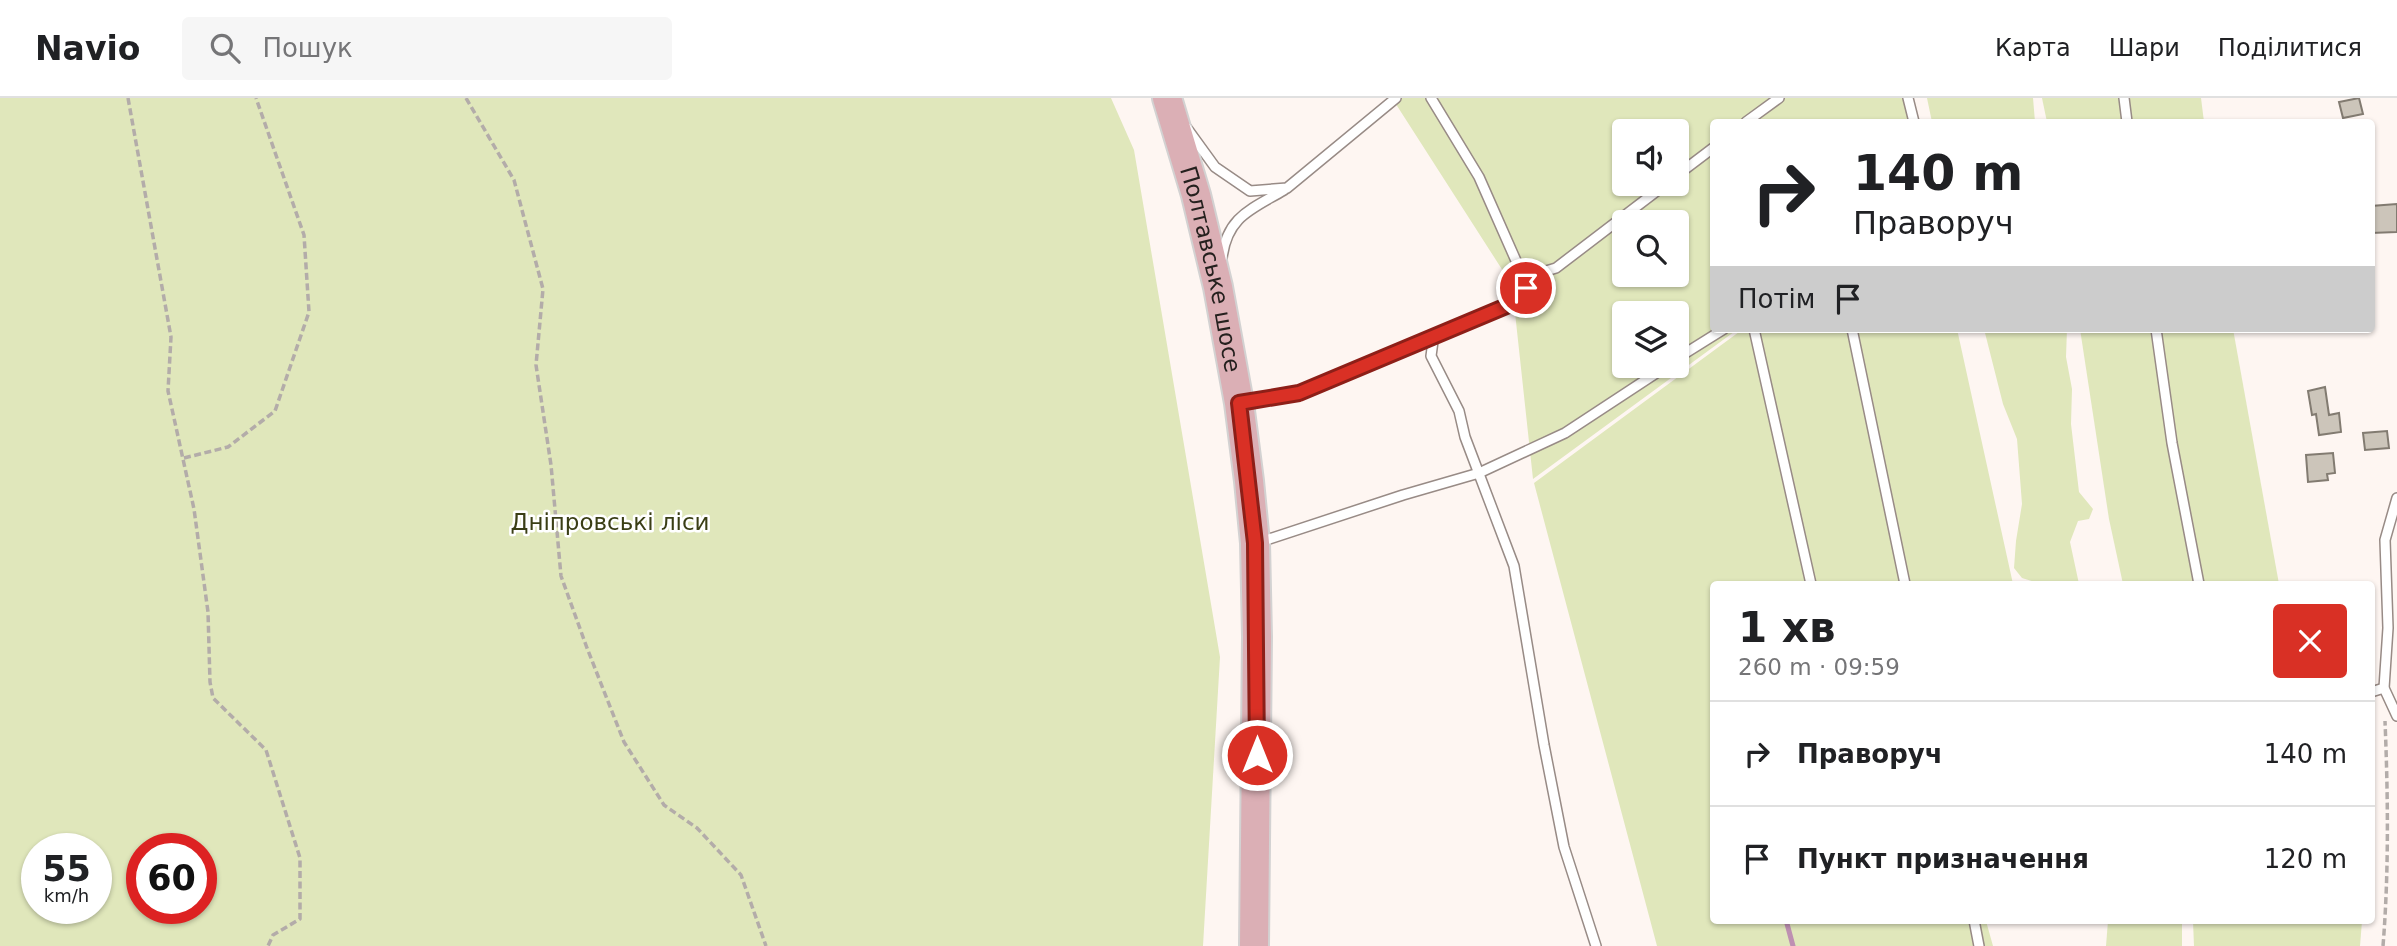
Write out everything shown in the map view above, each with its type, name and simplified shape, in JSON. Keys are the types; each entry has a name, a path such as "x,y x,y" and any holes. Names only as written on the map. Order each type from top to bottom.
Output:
{"main road":[{"name":"Полтавське шосе","path":"1168,101 1196,195 1218,287 1239,403 1255,543 1257,728 1254,946"}],"lane":[{"path":"1218,287 1224,240 1239,218 1287,188 1396,98"},
{"path":"1431,98 1479,177 1517,263 1536,274"},
{"path":"1750,119 1779,98"},
{"path":"1908,98 1913,119"},
{"path":"2124,98 2127,119"},
{"path":"1168,101 1215,167 1250,191 1287,188"},
{"path":"1689,166 1710,150"},
{"path":"1239,403 1299,393 1434,334 1516,302 1536,274 1556,268 1650,196"},
{"path":"1689,351 1718,333"},
{"path":"1755,333 1810,581"},
{"path":"1853,333 1904,581"},
{"path":"2157,333 2172,443 2198,581"},
{"path":"1434,334 1431,356 1460,411 1465,437 1514,566 1564,847 1596,946"},
{"path":"1255,543 1479,473 1565,433 1649,378"},
{"path":"2397,498 2385,540 2388,628 2384,688 2397,716"},
{"path":"2375,691 2384,688"},
{"path":"1975,924 1979,946"}],"path":[{"path":"128,98 171,337 167,391 194,509 208,612 213,698 266,750 300,858 300,919 273,935 268,946"},
{"path":"183,458 228,447 275,411 309,312 304,235 256,98"},
{"path":"466,98 514,180 543,289 536,365 551,465 561,576 624,742 664,805 697,828 741,875 766,946"},
{"path":"2383,946 2388,839 2384,688"}],"green space":[{"name":"Дніпровські ліси","path":"0,98 1111,98 1134,150 1220,657 1203,946 0,946"},
{"path":"1392,98 1906,98 1911,119 1710,119 1710,333 1733,333 1689,365 1689,301 1612,301 1612,378 1671,378 1533,479 1512,285"},
{"path":"1927,98 2033,98 2035,119 1931,119"},
{"path":"2042,98 2201,98 2204,119 2046,119"},
{"path":"1738,333 1958,333 2012,581 1710,581 1710,924 1987,924 1993,946 1657,946 1534,483 1676,378 1689,378 1689,369"},
{"path":"1985,333 2067,333 2066,357 2072,389 2071,424 2079,492 2093,509 2089,519 2078,521 2070,542 2078,581 2032,581 2022,578 2014,568 2022,504 2017,439 2003,404"},
{"path":"2081,333 2234,333 2278,581 2122,581 2109,519"},
{"path":"2108,924 2182,924 2182,946 2106,946"},
{"path":"2193,924 2362,924 2360,946 2194,946"}],"building":[{"path":"2359,98 2363,114 2343,118 2339,102"},
{"path":"2397,204 2397,232 2375,233 2375,206"},
{"path":"2325,387 2329,415 2339,413 2341,432 2319,435 2316,414 2312,415 2308,391"},
{"path":"2387,431 2389,448 2365,450 2363,433"},
{"path":"2333,453 2335,473 2327,474 2328,480 2308,482 2306,455"}],"waterway":[{"path":"1787,924 1793,946"}],"route":[{"path":"1257,755 1255,543 1239,403 1299,393 1434,334 1516,302 1526,288"}]}
